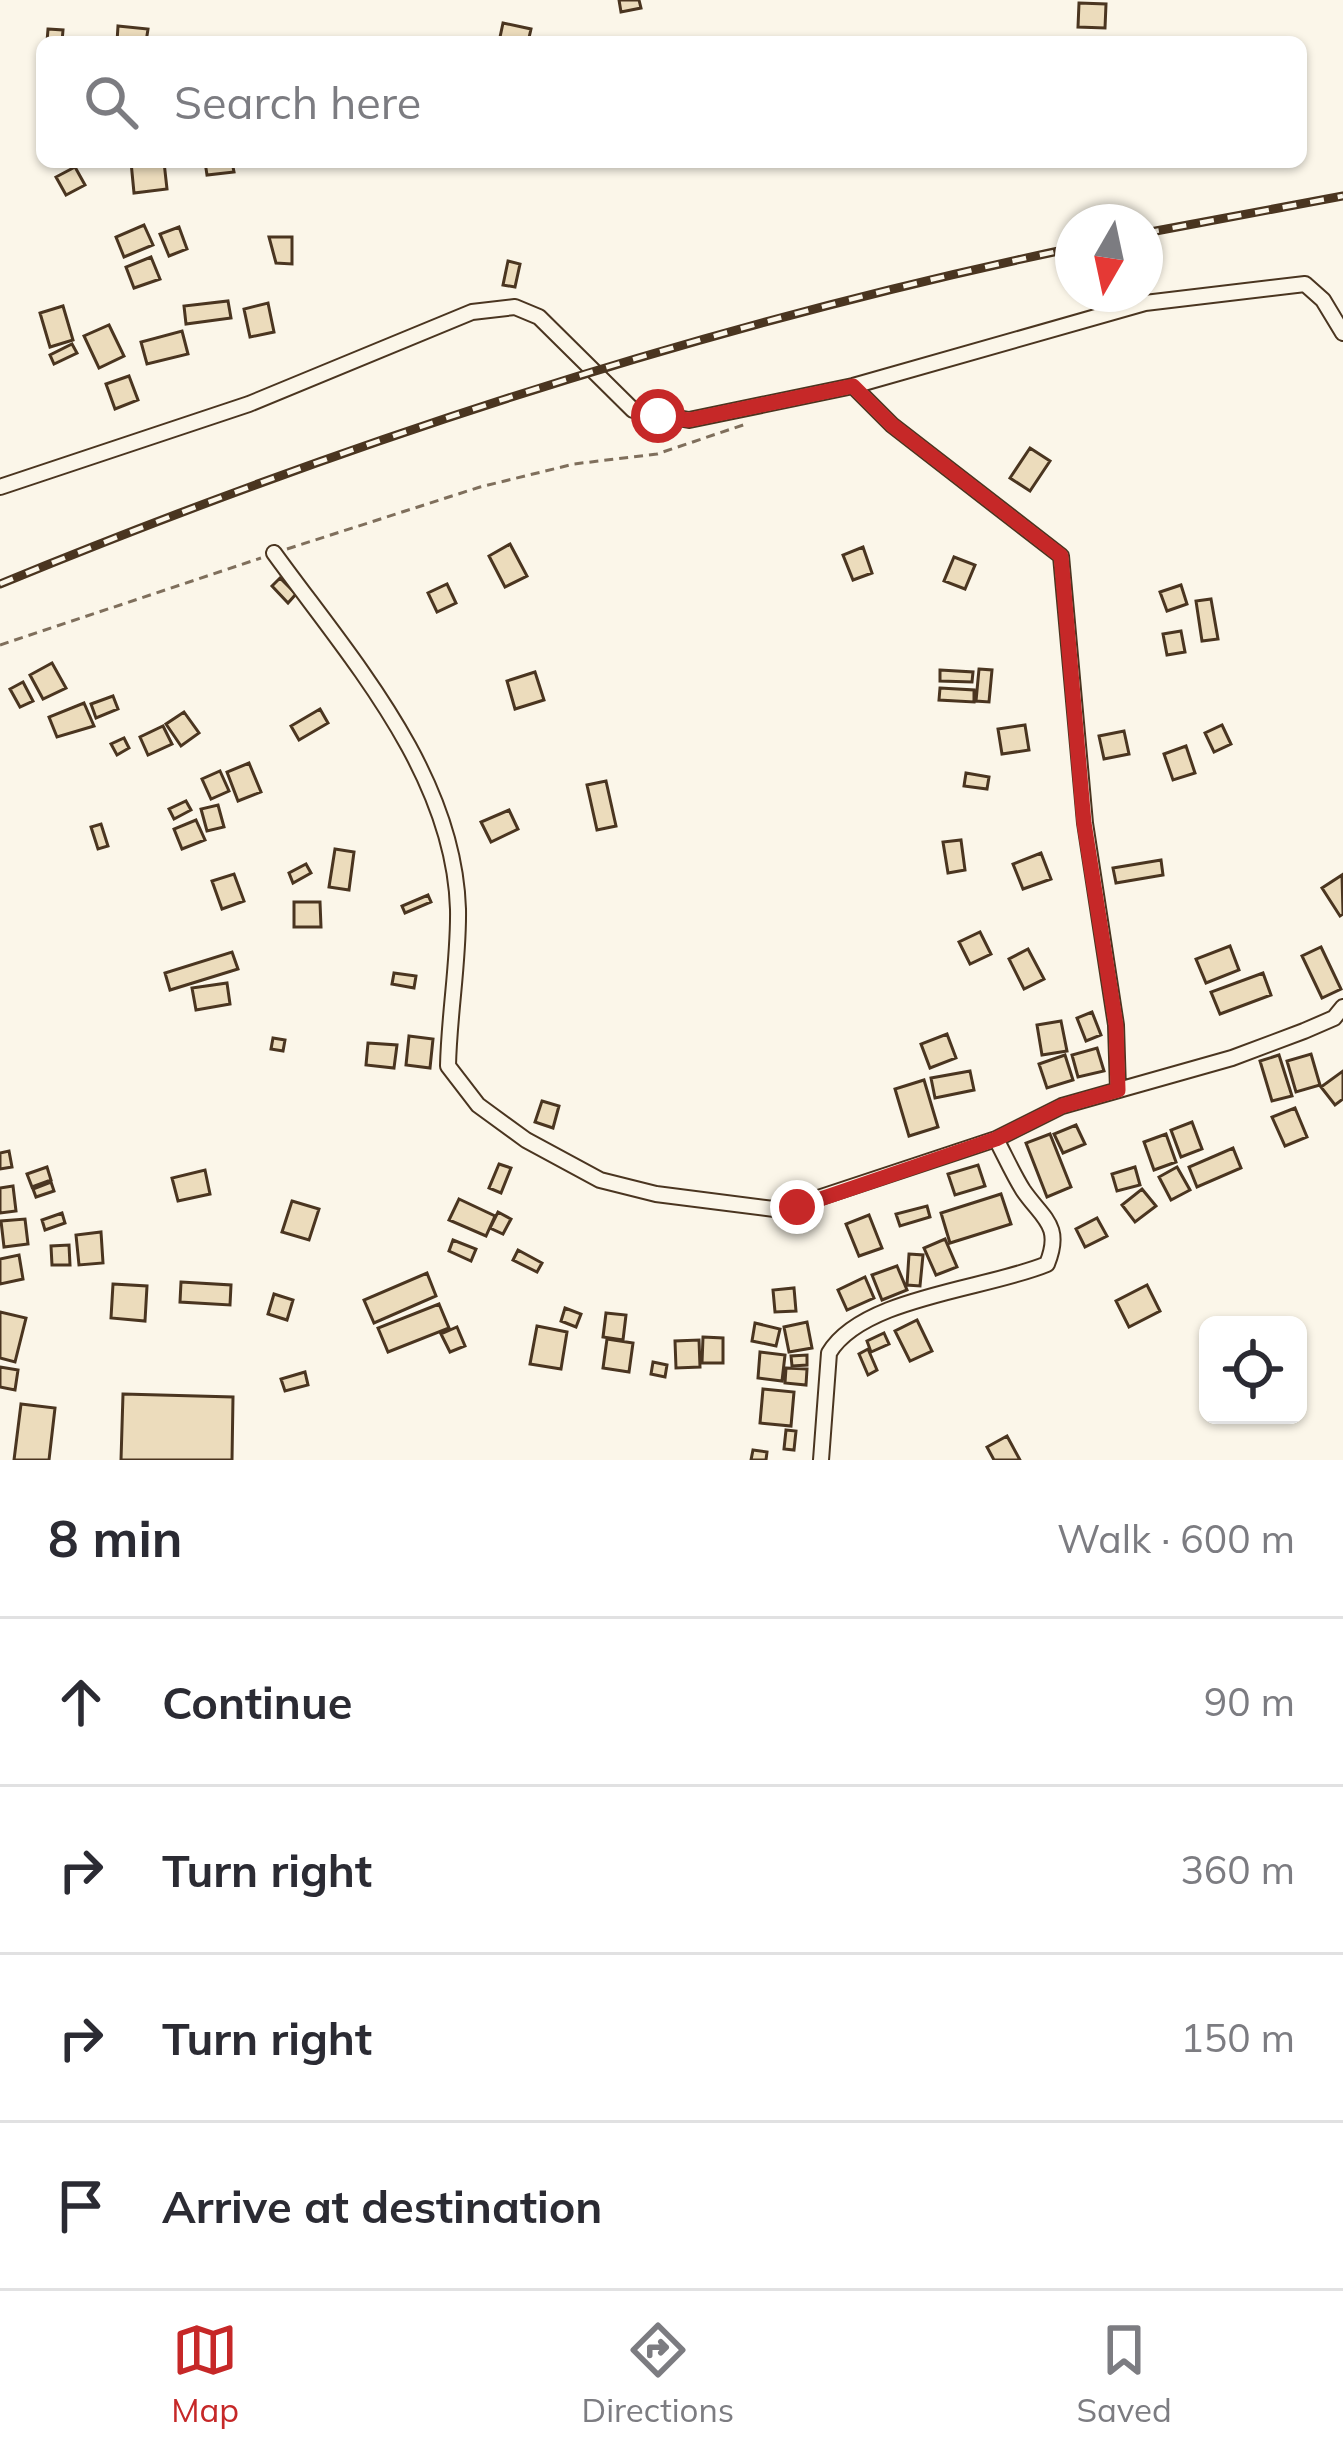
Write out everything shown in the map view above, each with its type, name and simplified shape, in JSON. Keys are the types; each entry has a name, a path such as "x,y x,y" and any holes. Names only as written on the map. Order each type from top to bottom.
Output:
{"street":[{"path":"0,487 249,404 472,312 515,307 539,317 634,410 689,420 853,386 1145,303 1291,284 1312,288 1343,334"},
{"path":"853,386 892,425 1061,556 1084,823 1116,1025 1118,1090"},
{"path":"274,554 372,687 431,792 452,854 458,911 448,1066 478,1106 600,1180 656,1194 782,1210 996,1139 1062,1106 1250,1052 1334,1018 1343,1007"},
{"path":"821,1460 829,1353 838,1338 881,1313 1047,1264 1054,1246 1049,1215 1028,1197 996,1139"}],"path":[{"path":"0,645 480,487 574,464 657,454 752,422"}],"building":[{"path":"619,0 639,0 641,8 621,12"},
{"path":"1079,3 1106,4 1105,28 1078,27"},
{"path":"503,23 531,29 529,36 500,36"},
{"path":"118,26 148,29 147,36 117,36"},
{"path":"48,29 63,30 62,36 47,36"},
{"path":"76,168 85,185 66,195 56,177"},
{"path":"132,168 165,168 167,189 134,193"},
{"path":"206,168 233,168 234,172 207,175"},
{"path":"144,225 153,245 124,257 116,237"},
{"path":"179,227 187,249 169,256 160,234"},
{"path":"269,237 292,237 292,264 276,263"},
{"path":"151,257 160,279 134,288 126,267"},
{"path":"508,261 520,264 515,287 503,285"},
{"path":"228,301 231,318 186,324 184,306"},
{"path":"268,303 274,332 250,337 244,309"},
{"path":"63,306 73,340 50,347 40,313"},
{"path":"109,325 124,356 99,368 84,336"},
{"path":"182,331 188,354 147,364 141,342"},
{"path":"72,344 77,353 54,364 50,355"},
{"path":"129,376 138,400 115,409 106,384"},
{"path":"1030,448 1050,461 1030,491 1010,478"},
{"path":"510,544 527,576 505,587 489,556"},
{"path":"863,547 872,573 853,580 843,555"},
{"path":"954,557 975,565 965,589 944,581"},
{"path":"280,578 296,594 288,603 272,586"},
{"path":"447,584 456,603 437,612 428,593"},
{"path":"1181,585 1187,604 1167,611 1160,592"},
{"path":"1211,599 1218,639 1202,641 1196,601"},
{"path":"1181,631 1185,652 1167,655 1163,634"},
{"path":"52,663 66,688 43,699 30,675"},
{"path":"979,669 992,670 989,702 976,701"},
{"path":"940,670 973,672 972,682 940,681"},
{"path":"535,672 544,700 515,709 507,681"},
{"path":"23,682 33,701 20,707 10,689"},
{"path":"940,688 974,690 974,702 939,700"},
{"path":"113,696 118,709 96,718 91,704"},
{"path":"84,703 94,726 57,737 49,717"},
{"path":"320,709 328,723 299,740 291,726"},
{"path":"184,712 199,733 181,746 166,724"},
{"path":"1025,725 1029,750 1002,754 998,729"},
{"path":"1222,725 1231,744 1214,752 1205,733"},
{"path":"163,726 172,744 148,755 140,737"},
{"path":"1124,731 1129,754 1104,759 1099,736"},
{"path":"124,738 129,748 117,755 111,744"},
{"path":"1186,746 1195,773 1173,780 1164,754"},
{"path":"249,763 261,792 238,801 227,772"},
{"path":"220,771 229,791 211,799 202,779"},
{"path":"966,773 989,777 987,789 964,786"},
{"path":"606,781 616,826 597,830 587,785"},
{"path":"186,801 191,810 174,819 169,809"},
{"path":"218,805 224,827 207,831 201,809"},
{"path":"509,810 518,829 491,842 481,822"},
{"path":"196,820 205,840 182,849 174,829"},
{"path":"101,824 108,846 98,849 91,827"},
{"path":"961,840 965,870 948,873 943,842"},
{"path":"335,849 354,852 349,890 329,887"},
{"path":"1041,853 1051,879 1023,889 1013,864"},
{"path":"1161,860 1163,875 1116,883 1113,868"},
{"path":"306,864 311,873 293,883 289,873"},
{"path":"234,874 244,901 222,909 212,881"},
{"path":"1342,875 1343,914 1340,916 1322,888"},
{"path":"428,895 431,902 405,913 402,906"},
{"path":"294,902 320,902 321,927 294,927"},
{"path":"980,932 991,954 970,964 959,942"},
{"path":"1230,946 1239,970 1206,983 1196,959"},
{"path":"1321,947 1341,989 1322,998 1302,956"},
{"path":"1028,949 1044,979 1024,989 1009,959"},
{"path":"232,952 238,969 170,990 165,973"},
{"path":"394,973 416,976 414,988 392,984"},
{"path":"1263,973 1271,995 1220,1014 1211,992"},
{"path":"227,983 230,1004 196,1010 192,988"},
{"path":"1092,1012 1101,1035 1086,1041 1077,1018"},
{"path":"1061,1021 1067,1051 1042,1055 1037,1025"},
{"path":"947,1034 956,1058 930,1068 921,1044"},
{"path":"409,1036 433,1039 430,1068 406,1065"},
{"path":"273,1038 285,1040 283,1051 271,1049"},
{"path":"368,1043 397,1045 394,1068 366,1065"},
{"path":"1097,1048 1104,1071 1078,1077 1072,1055"},
{"path":"1311,1054 1320,1085 1296,1092 1287,1061"},
{"path":"1065,1055 1073,1080 1047,1088 1039,1064"},
{"path":"1279,1055 1292,1096 1272,1101 1260,1061"},
{"path":"970,1071 974,1090 935,1098 931,1078"},
{"path":"1343,1071 1343,1099 1335,1105 1321,1087"},
{"path":"924,1080 938,1127 909,1136 895,1089"},
{"path":"542,1101 559,1106 553,1128 535,1122"},
{"path":"1295,1108 1307,1137 1285,1146 1272,1117"},
{"path":"1192,1122 1202,1149 1181,1157 1171,1130"},
{"path":"1076,1125 1085,1144 1063,1153 1054,1134"},
{"path":"1050,1134 1071,1187 1047,1197 1026,1143"},
{"path":"1166,1134 1176,1162 1154,1170 1144,1142"},
{"path":"1233,1148 1241,1168 1197,1187 1189,1167"},
{"path":"9,1151 12,1167 0,1169 0,1153"},
{"path":"499,1164 511,1168 501,1193 489,1188"},
{"path":"978,1165 985,1186 955,1195 948,1174"},
{"path":"47,1167 51,1180 32,1187 27,1174"},
{"path":"1135,1167 1140,1185 1117,1191 1112,1174"},
{"path":"1177,1167 1190,1190 1171,1200 1159,1177"},
{"path":"205,1170 210,1194 178,1201 172,1178"},
{"path":"51,1182 54,1191 36,1197 33,1189"},
{"path":"13,1186 16,1211 0,1213 0,1188"},
{"path":"1142,1189 1156,1206 1135,1222 1122,1205"},
{"path":"1001,1194 1011,1224 950,1243 941,1213"},
{"path":"459,1199 495,1216 486,1236 449,1220"},
{"path":"292,1201 319,1209 309,1240 282,1232"},
{"path":"927,1206 930,1217 900,1226 896,1214"},
{"path":"498,1212 511,1219 503,1234 490,1228"},
{"path":"62,1213 65,1223 45,1230 42,1220"},
{"path":"869,1215 882,1248 859,1256 846,1224"},
{"path":"1097,1218 1107,1236 1085,1247 1076,1229"},
{"path":"25,1219 28,1244 4,1247 1,1221"},
{"path":"101,1232 103,1263 79,1265 76,1235"},
{"path":"945,1239 957,1267 936,1275 924,1248"},
{"path":"453,1240 476,1249 471,1261 449,1251"},
{"path":"69,1245 70,1265 52,1265 51,1246"},
{"path":"518,1250 542,1263 537,1272 513,1260"},
{"path":"909,1254 923,1255 920,1286 907,1285"},
{"path":"19,1255 23,1279 0,1284 0,1259"},
{"path":"897,1266 907,1290 882,1300 872,1275"},
{"path":"427,1273 436,1296 374,1323 364,1300"},
{"path":"865,1277 874,1298 847,1310 838,1290"},
{"path":"181,1282 231,1285 230,1305 180,1302"},
{"path":"113,1284 147,1286 145,1321 111,1318"},
{"path":"1147,1285 1160,1311 1129,1327 1116,1301"},
{"path":"794,1288 796,1311 775,1312 773,1290"},
{"path":"274,1294 293,1300 287,1320 268,1314"},
{"path":"439,1304 449,1328 388,1352 378,1328"},
{"path":"565,1308 581,1314 576,1327 561,1321"},
{"path":"0,1312 26,1318 15,1362 0,1358"},
{"path":"606,1313 626,1315 623,1340 603,1337"},
{"path":"917,1320 932,1351 910,1361 895,1331"},
{"path":"807,1322 812,1348 789,1352 784,1327"},
{"path":"755,1323 780,1329 776,1346 752,1341"},
{"path":"537,1326 567,1332 561,1369 530,1364"},
{"path":"457,1327 465,1346 450,1352 441,1334"},
{"path":"884,1333 889,1344 871,1352 867,1341"},
{"path":"703,1337 723,1338 723,1363 702,1363"},
{"path":"607,1339 633,1343 629,1372 603,1368"},
{"path":"699,1340 700,1367 676,1368 675,1341"},
{"path":"868,1349 877,1370 868,1375 859,1354"},
{"path":"760,1352 785,1355 782,1381 758,1378"},
{"path":"807,1355 807,1365 792,1366 791,1356"},
{"path":"653,1362 667,1365 665,1377 651,1374"},
{"path":"0,1367 18,1370 15,1390 0,1387"},
{"path":"786,1368 807,1369 806,1385 785,1383"},
{"path":"305,1372 308,1385 285,1391 281,1379"},
{"path":"763,1389 794,1392 791,1426 760,1423"},
{"path":"123,1394 233,1397 232,1460 121,1460"},
{"path":"21,1404 55,1408 49,1460 14,1460"},
{"path":"786,1430 796,1431 794,1450 784,1449"},
{"path":"1007,1436 1020,1460 994,1460 987,1447"},
{"path":"753,1450 767,1452 766,1460 751,1460"}],"railway":[{"path":"1163,230 1343,196"},
{"path":"0,584 263,482 529,391 799,313 1055,252"}],"route":[{"path":"658,416 689,420 853,386 892,425 1061,556 1069,601 1084,823 1116,1025 1118,1090 1062,1106 996,1139 797,1207"}]}
